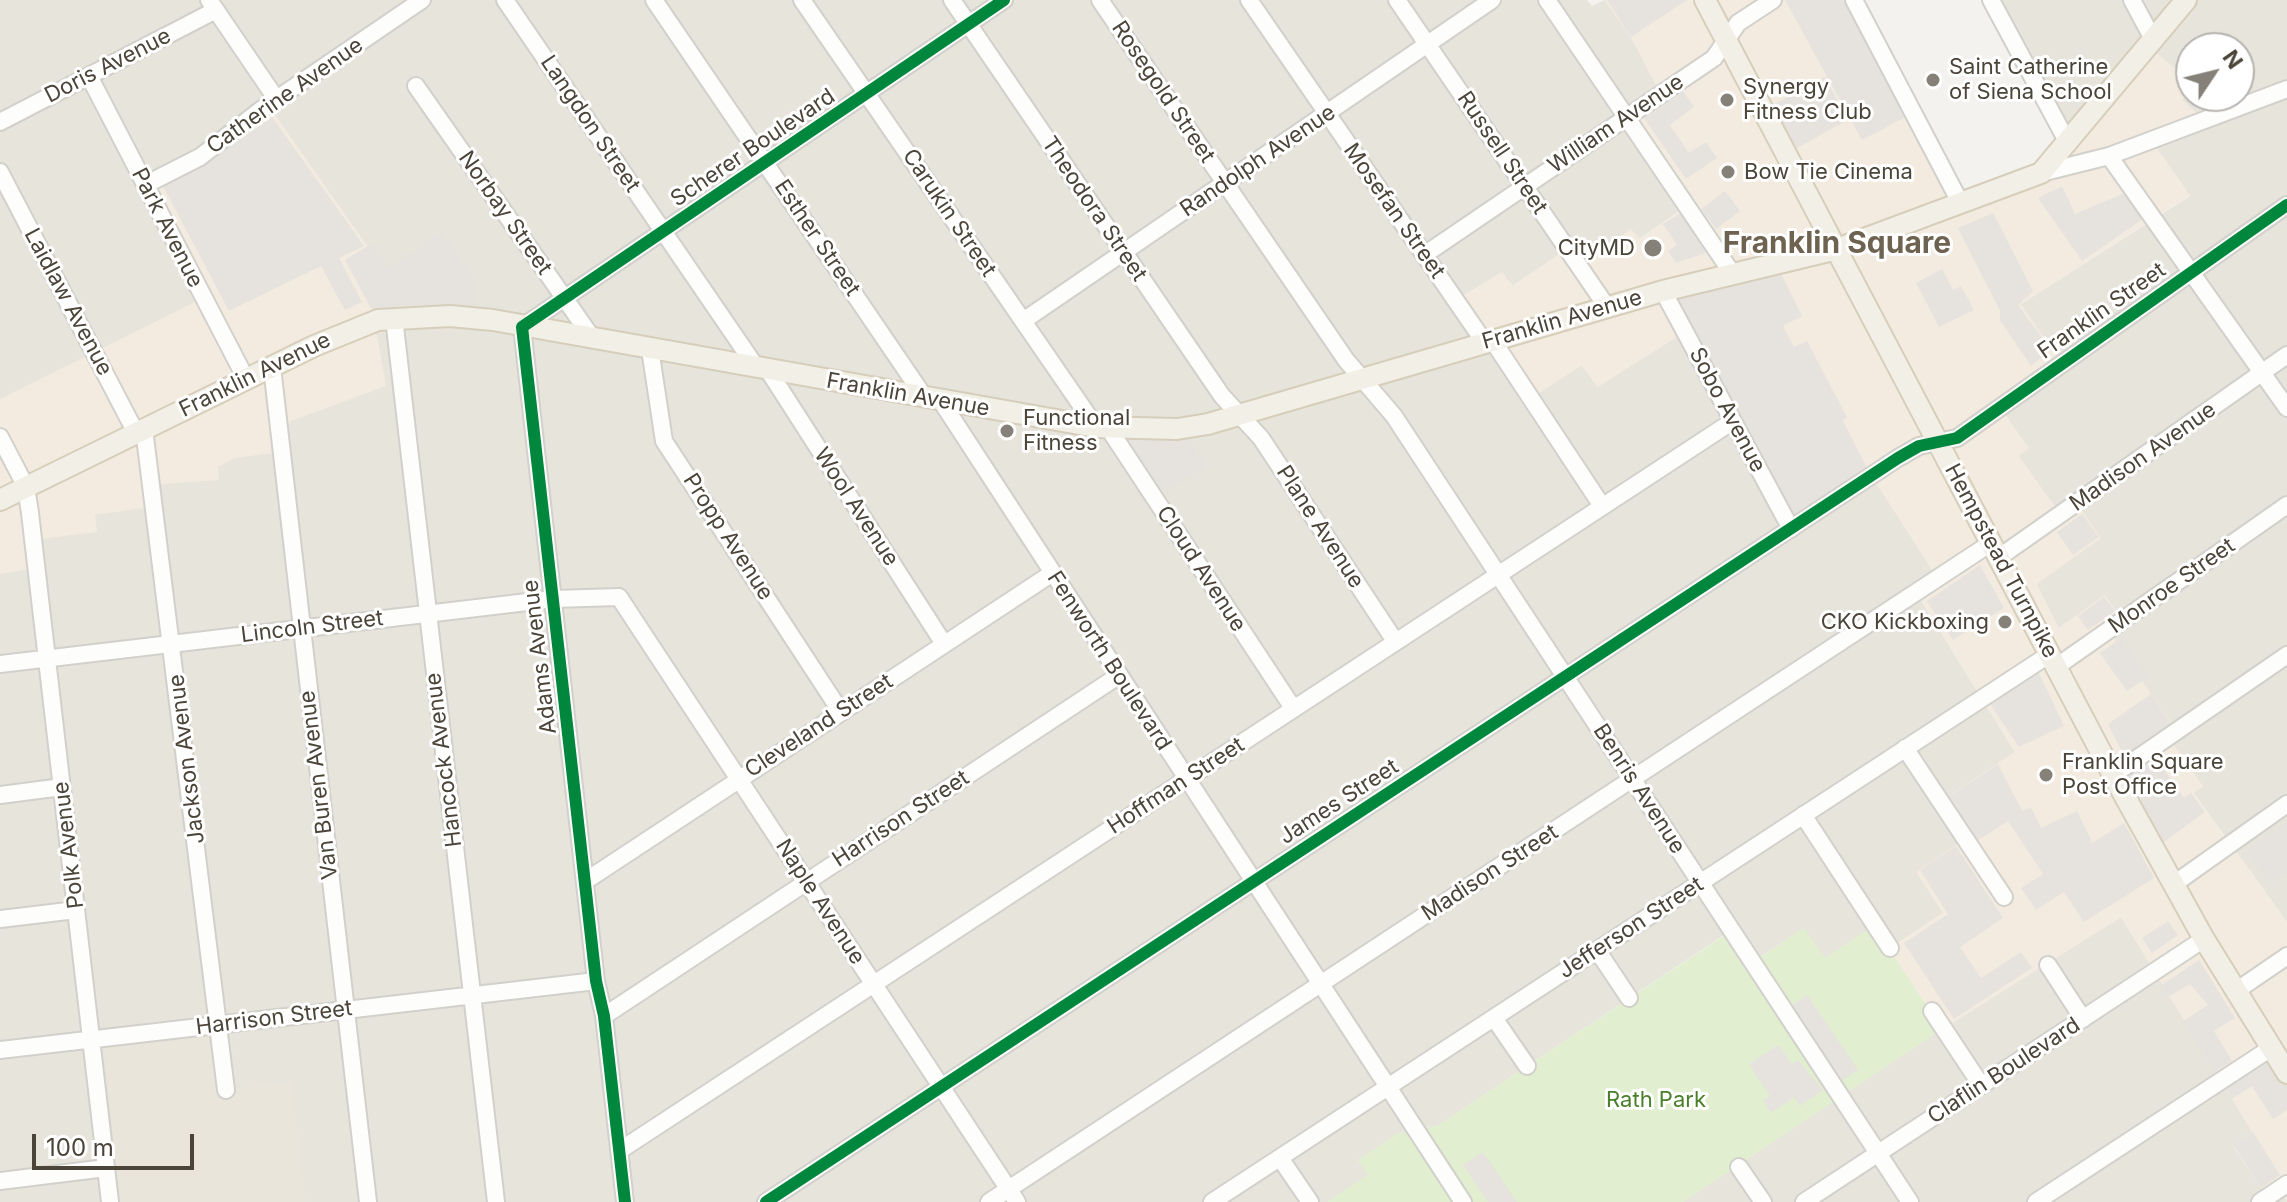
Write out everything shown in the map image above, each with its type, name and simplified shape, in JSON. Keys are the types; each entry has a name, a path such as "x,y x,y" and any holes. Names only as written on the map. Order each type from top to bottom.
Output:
{"main road":[{"name":"Hempstead Turnpike","path":"1705,0 2113,775 2204,939 2287,1073"},
{"path":"2041,173 2186,0"},
{"name":"Franklin Avenue","path":"0,500 353,329 394,318 450,316 1102,428 1177,429 1240,416 1663,291 1837,249 2041,173"}],"street":[{"name":"Catherine Avenue","path":"145,185 200,157 422,0"},
{"name":"Langdon Street","path":"505,0 762,368"},
{"name":"Esther Street","path":"654,0 933,399"},
{"name":"Carukin Street","path":"802,0 1023,321 1102,428"},
{"name":"Theodora Street","path":"952,0 1222,396 1240,416"},
{"name":"Scherer Boulevard","path":"522,327 665,233 1004,0"},
{"name":"Rosegold Street","path":"1100,0 1346,360 1365,379"},
{"name":"Mosefan Street","path":"1249,0 1602,506"},
{"name":"Russell Street","path":"1397,0 1607,307"},
{"name":"Randolph Avenue","path":"1023,321 1492,0"},
{"path":"1547,0 1732,273"},
{"name":"William Avenue","path":"1424,255 1714,58 1738,23 1773,0"},
{"path":"1854,0 1961,204"},
{"path":"1991,0 2068,143"},
{"path":"2132,0 2154,41"},
{"path":"212,5 277,100"},
{"name":"Doris Avenue","path":"0,122 89,76 212,5"},
{"name":"Park Avenue","path":"89,76 246,379"},
{"name":"Norbay Street","path":"416,86 593,339"},
{"path":"2041,173 2109,156 2287,89"},
{"path":"2109,156 2287,408"},
{"name":"Laidlaw Avenue","path":"0,172 140,431"},
{"name":"Franklin Street","path":"1937,441 1957,438 2287,205"},
{"name":"Sobo Avenue","path":"1663,291 1791,529"},
{"name":"Hancock Avenue","path":"394,318 496,1202"},
{"name":"Adams Avenue","path":"522,327 587,880 596,981 604,1016"},
{"name":"Propp Avenue","path":"650,349 664,441 841,712"},
{"name":"Madison Avenue","path":"1994,550 2287,355"},
{"name":"Van Buren Avenue","path":"272,367 368,1202"},
{"name":"Wool Avenue","path":"762,368 944,644"},
{"name":"Benris Avenue","path":"1365,379 1394,416 1910,1202"},
{"name":"Fenworth Boulevard","path":"933,399 1463,1202"},
{"name":"Plane Avenue","path":"1240,416 1261,438 1395,641"},
{"name":"Hoffman Street","path":"619,1151 1733,421"},
{"name":"Cloud Avenue","path":"1102,428 1293,708"},
{"name":"Jackson Avenue","path":"140,431 173,644 226,1090"},
{"path":"0,437 26,487"},
{"name":"James Street","path":"766,1202 1898,458 1919,446 1937,441"},
{"name":"Polk Avenue","path":"26,487 110,1202"},
{"name":"Monroe Street","path":"2053,661 2287,505"},
{"name":"Madison Street","path":"989,1202 1013,1196 1321,985 1633,780 1994,550"},
{"name":"Cleveland Street","path":"587,880 1051,574"},
{"name":"Lincoln Street","path":"0,664 553,599 612,596 622,602"},
{"name":"Naple Avenue","path":"622,602 1013,1196"},
{"path":"2113,775 2287,655"},
{"name":"Jefferson Street","path":"1212,1202 1905,748 2053,661"},
{"name":"Harrison Street","path":"604,1016 1118,676"},
{"path":"1905,748 2004,897"},
{"path":"0,795 62,787"},
{"path":"2174,884 2287,804"},
{"path":"1803,815 1890,948"},
{"path":"0,919 76,910"},
{"name":"Claflin Boulevard","path":"1804,1202 2204,939"},
{"path":"1597,950 1629,998"},
{"path":"2236,991 2287,956"},
{"path":"2048,965 2083,1019"},
{"name":"Harrison Street","path":"0,1050 596,981"},
{"path":"1932,1011 1981,1085"},
{"path":"604,1016 625,1202"},
{"path":"1494,1018 1527,1066"},
{"path":"2036,1202 2271,1048"},
{"path":"1280,1158 1310,1202"},
{"path":"1739,1167 1763,1202"},
{"path":"0,1181 106,1168"},
{"path":"2260,1202 2287,1184"}],"shaded area":[{"path":"0,0 1587,0 1592,6 1605,0 1631,37 1663,98 1638,117 1695,200 1639,239 1631,230 1588,259 1563,252 1512,286 1502,272 1455,301 1582,365 1597,386 1680,323 1872,476 1938,579 1917,594 2015,752 1952,794 1974,833 1943,913 1889,949 1874,926 1825,958 1803,929 1745,967 1724,935 1437,1126 1399,1133 1358,1160 1369,1175 1328,1202 0,1202"},
{"path":"1605,0 1856,0 1948,200 2046,170 2151,48 2175,68 2175,112 2196,112 2207,122 2153,143 2190,195 2021,304 2057,357 1996,402 2029,448 2019,456 2054,506 2071,495 2101,538 2037,584 2058,628 2105,595 2117,613 2115,642 2172,724 2163,729 2203,786 2193,793 2287,922 2287,1199 2261,1188 2233,1145 2252,1132 2121,917 1942,1029 1889,949 1943,913 1916,872 1974,833 1951,795 2015,752 1917,593 1938,579 1877,484 1790,538 1680,335 1598,387 1582,365 1532,398 1455,302 1502,272 1513,286 1563,252 1588,259 1631,229 1640,239 1695,200 1638,117 1663,98 1631,37"},
{"path":"1607,0 1687,0 1631,37"},
{"path":"1785,0 1853,0 1913,113 1862,140"},
{"path":"1991,0 2287,0 2287,922 2193,792 2202,787 2162,729 2171,724 2115,642 2117,613 2105,596 2059,629 2036,584 2083,514 2071,496 2055,507 2018,456 2028,448 1996,401 2021,304 2190,196 2153,143 2206,122 2195,112 2255,112 2255,32 2175,32 2175,69 2150,49 2069,145"},
{"path":"1825,77 1848,120 1786,154 1763,110"},
{"path":"1681,88 1694,107 1670,125 1689,153 1706,142 1717,158 1686,179 1642,115"},
{"path":"273,112 368,247 373,313 386,386 291,421 273,453 235,458 218,467 219,480 161,484 150,507 95,515 97,532 32,540 34,568 0,574 0,399 201,299 151,187"},
{"path":"272,117 364,246 339,258 362,302 345,310 321,266 229,311 163,186 208,162"},
{"path":"2062,186 2075,214 2125,193 2143,219 2082,261 2038,198"},
{"path":"1725,191 1740,211 1716,229 1701,209"},
{"path":"1681,213 1709,252 1676,263 1668,251 1677,245 1663,224"},
{"path":"1993,213 2033,291 2018,305 2051,350 2031,366 2000,320 2000,311 1958,228"},
{"path":"441,232 474,280 477,318 373,312 345,260 371,244 390,269"},
{"path":"1776,263 1802,316 1783,326 1794,347 1807,341 1847,417 1843,421 1869,472 1791,529 1663,291"},
{"path":"1942,269 1953,290 1961,286 1974,310 1939,327 1916,283"},
{"path":"1183,428 1206,466 1155,499 1109,429"},
{"path":"2082,514 2099,537 2073,555 2057,532"},
{"path":"1980,565 2004,608 1953,640 1927,601"},
{"path":"2104,597 2115,611 2088,630 2078,616"},
{"path":"2121,638 2148,677 2127,691 2100,653"},
{"path":"2039,673 2064,726 2019,747 1990,704"},
{"path":"2151,694 2175,730 2127,762 2108,724"},
{"path":"2154,756 2184,798 2191,793 2205,812 2160,845 2123,778"},
{"path":"1998,764 2022,811 2031,807 2041,828 2077,811 2092,841 2090,844 2124,823 2154,878 2084,922 2064,892 2036,910 2021,888 2043,874 2008,821 1977,841 1951,795"},
{"path":"2287,822 2287,873 2271,884 2246,851"},
{"path":"1956,846 2003,918 1960,947 1981,978 2021,952 2032,968 1954,1019 1904,943 1948,914 1920,870"},
{"path":"2121,917 2253,1132 2233,1146 2261,1188 2285,1196 2287,1202 1683,1202 1942,1029"},
{"path":"2168,921 2178,935 2152,953 2142,938"},
{"path":"2199,960 2235,1018 2214,1031 2232,1061 2215,1072 2183,1021 2208,1005 2190,984 2168,997 2160,986"},
{"path":"1807,995 1858,1070 1830,1089 1779,1015"},
{"path":"231,1028 236,1088 292,1083 305,1202 120,1202 104,1047"},
{"path":"1778,1045 1792,1064 1798,1060 1823,1090 1800,1106 1794,1097 1771,1113 1763,1101 1770,1096 1749,1064"},
{"path":"2272,1057 2287,1081 2287,1110 2273,1119 2252,1086 2232,1099 2225,1087"},
{"path":"2253,1132 2280,1175 2261,1188 2233,1145"},
{"path":"1483,1152 1517,1202 1488,1202 1463,1165"}],"green space":[{"name":"Rath Park","path":"1874,926 1942,1029 1683,1202 1328,1202 1368,1175 1358,1160 1399,1133 1437,1126 1725,935 1746,967 1804,928 1825,958"}],"cycle path":[{"path":"625,1202 604,1016 596,981 522,327 1004,0"},
{"path":"766,1202 1898,458 1919,446 1957,438 2287,205"}],"place":[{"name":"Saint Catherine of Siena School","path":"1933,80"},
{"name":"Synergy Fitness Club","path":"1727,100"},
{"name":"Bow Tie Cinema","path":"1728,172"},
{"name":"CityMD","path":"1653,248"},
{"name":"Functional Fitness","path":"1007,431"},
{"name":"CKO Kickboxing","path":"2005,622"},
{"name":"Franklin Square Post Office","path":"2046,775"}],"district":[{"name":"Franklin Square","path":"1837,244"}]}
